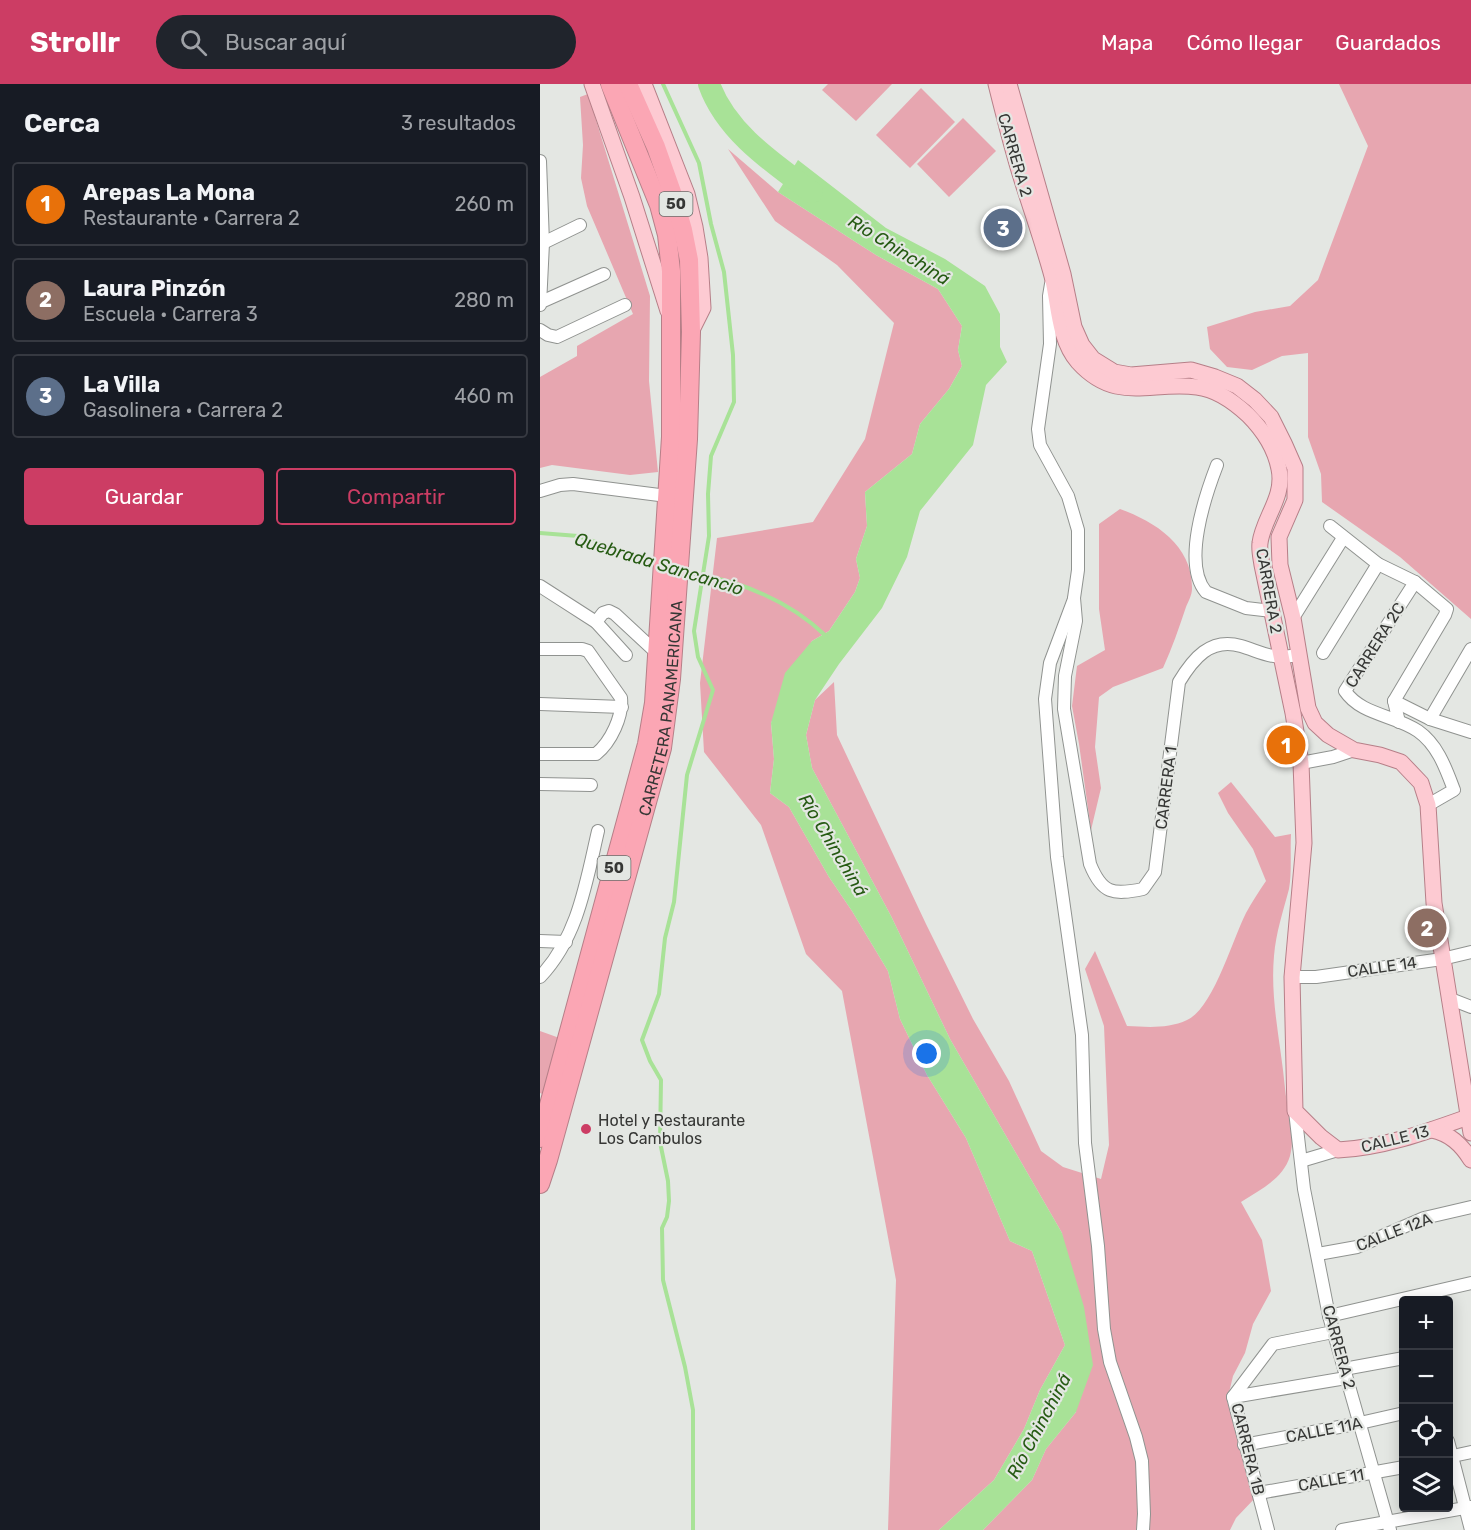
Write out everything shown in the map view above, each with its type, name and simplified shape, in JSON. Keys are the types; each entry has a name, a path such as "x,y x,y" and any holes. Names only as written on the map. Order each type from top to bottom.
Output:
{"highway":[{"name":"CARRETERA PANAMERICANA","path":"540,1184 662,748 671,679 674,521 667,496 672,388 671,271 667,235 659,205 610,84"},
{"name":"CARRETERA PANAMERICANA","path":"540,1138 647,744 654,703 657,650 674,521 688,440 691,332 689,260 683,230 656,147 628,84"}],"main road":[{"path":"592,84 632,197 670,317"},
{"path":"644,84 687,194 695,227 700,258 703,308 691,332"},
{"name":"CARRERA 2","path":"996,84 1017,164 1052,277 1066,343 1077,361 1093,376 1111,386 1131,389 1164,386 1198,387 1222,395 1242,409 1260,427 1280,470 1279,491 1260,543 1262,565 1301,763 1304,843 1292,977 1295,1111"},
{"name":"CARRERA 2","path":"1009,84 1063,274 1074,327 1082,345 1093,359 1114,372 1131,375 1191,370 1215,377 1238,387 1255,400 1271,417 1295,468 1295,500 1279,537 1280,566 1293,618 1308,708 1314,723 1328,735 1354,750 1380,754 1401,762 1421,783 1428,805"},
{"path":"1428,805 1434,903 1471,1133"},
{"name":"CALLE 13","path":"1295,1111 1338,1150 1372,1146 1432,1130 1469,1117"},
{"path":"1432,1130 1443,1132 1455,1140 1471,1160"}],"street":[{"path":"540,161 543,243 540,303 604,274"},
{"path":"543,243 580,225"},
{"path":"1052,277 1049,296 1050,344 1038,429 1040,445 1068,496 1078,530 1078,570 1074,598 1050,663 1045,699 1057,857 1082,1035 1085,1143 1098,1246 1104,1329 1110,1362 1142,1461 1143,1530"},
{"path":"540,330 557,337 625,305"},
{"path":"1217,465 1204,498 1195,551 1199,580 1206,592 1246,608 1272,611"},
{"path":"540,491 573,484 667,496"},
{"path":"1330,526 1378,564 1415,582 1447,609 1394,701 1399,722 1419,732 1442,758 1454,790 1428,805"},
{"name":"CARRERA 2","path":"1293,618 1343,538"},
{"path":"1323,653 1378,564"},
{"name":"CARRERA 2C","path":"1399,722 1359,705 1350,698 1345,690 1415,582"},
{"path":"540,586 596,622 626,655"},
{"name":"CARRERA 1","path":"1074,598 1076,621 1065,676 1064,709 1089,864 1095,878 1108,891 1122,893 1143,889 1155,872 1179,682 1190,664 1204,650 1217,645 1239,645 1281,657"},
{"path":"596,622 603,613 609,611 657,650"},
{"path":"540,649 582,649 593,656 621,698 622,707 619,719 602,749 596,754 540,754"},
{"path":"1430,719 1471,649"},
{"path":"1281,657 1300,655"},
{"path":"1394,701 1430,719 1471,732"},
{"path":"540,704 622,707"},
{"path":"1301,763 1354,750"},
{"path":"540,784 591,785"},
{"path":"540,977 566,942 580,907 598,831"},
{"path":"540,941 566,942"},
{"name":"CALLE 14","path":"1292,977 1316,977 1471,952"},
{"path":"1448,998 1471,1007"},
{"name":"CARRERA 2","path":"1295,1111 1304,1189 1332,1332 1389,1527"},
{"path":"1301,1161 1338,1150"},
{"name":"CALLE 12A","path":"1318,1254 1357,1247 1424,1218 1471,1207"},
{"path":"1425,1296 1471,1283"},
{"path":"1329,1316 1399,1302"},
{"name":"CARRERA 1B","path":"1268,1530 1233,1397 1274,1344 1332,1332"},
{"path":"1233,1397 1399,1359"},
{"name":"CALLE 11A","path":"1244,1445 1399,1414"},
{"path":"1453,1456 1471,1452"},
{"path":"1451,1458 1468,1507 1471,1530"},
{"name":"CALLE 11","path":"1259,1493 1399,1468"},
{"path":"1342,1530 1389,1527 1468,1507"}],"shaded area":[{"path":"828,84 892,84 856,121 822,90"},
{"path":"1339,84 1471,84 1471,619 1400,557 1322,502 1321,474 1308,437 1308,353 1282,356 1252,370 1227,367 1210,349 1207,327 1255,312 1290,306 1318,280 1368,146"},
{"path":"921,88 955,122 910,168 876,135"},
{"path":"588,94 650,296 649,381 658,472 630,475 552,465 540,468 540,377 577,356 577,346 633,314 587,206 581,178 583,145 580,97"},
{"path":"963,118 996,151 949,197 917,164"},
{"path":"728,149 778,192 876,255 938,289 962,326 958,350 962,366 949,389 920,424 912,454 865,492 867,526 856,559 860,578 855,592 829,631 812,641 771,723 774,759 770,793 789,807 829,877 888,971 900,1019 927,1075 966,1138 1010,1241 1032,1251 1065,1345 1040,1390 1024,1429 994,1480 939,1530 888,1530 896,1280 842,991 806,954 761,825 704,752 700,683 717,538 813,522 865,439 894,323 837,265 775,221"},
{"path":"1120,509 1147,521 1170,538 1179,548 1191,574 1192,591 1163,668 1113,687 1099,697 1095,747 1101,788 1091,830 1072,706 1077,666 1105,650 1099,609 1099,524"},
{"path":"834,682 837,735 926,924 973,1019 1009,1081 1041,1151 1063,1167 1101,1179 1109,1145 1104,1026 1085,969 1095,951 1127,1026 1165,1026 1187,1020 1196,1013 1214,988 1246,913 1266,881 1253,849 1228,813 1218,793 1231,782 1275,837 1291,834 1290,882 1276,939 1273,972 1275,1006 1292,1130 1292,1147 1287,1164 1277,1177 1241,1202 1262,1240 1271,1291 1253,1324 1245,1353 1233,1376 1227,1401 1256,1497 1236,1518 1230,1530 983,1530 1032,1480 1046,1449 1076,1412 1062,1233 950,1039 891,916 812,768 806,735 815,700"},
{"path":"540,1031 565,1040 547,1096 540,1093"}],"water":[{"path":"798,160 886,228 945,259 985,286 1000,314 1000,347 1007,362 986,385 973,445 920,511 907,557 882,608 815,700 806,735 812,768 891,916 950,1039 1062,1233 1084,1307 1093,1365 1076,1412 1046,1449 1032,1480 983,1530 939,1530 994,1480 1024,1429 1040,1390 1065,1345 1032,1251 1010,1241 966,1138 927,1075 900,1019 888,971 829,877 789,807 770,793 774,759 771,723 785,673 812,641 829,631 855,592 860,578 856,559 867,526 865,492 912,454 920,424 949,389 962,366 958,350 962,326 938,289 876,255 778,192"}],"waterway":[{"path":"663,84 699,163 711,224 724,272 733,355 734,402 711,456 708,494 709,536 694,631 698,657 713,690 687,775 674,902 665,938 659,994 642,1040 661,1080 660,1142 668,1181 669,1201 667,1217 662,1228 663,1280 685,1367 693,1410 693,1530"},
{"name":"Río Chinchiná","path":"709,84 717,101 739,132 767,158 812,192"},
{"name":"Quebrada Sancancio","path":"540,533 578,536 658,563"},
{"name":"Quebrada Sancancio","path":"685,571 731,582 770,597 794,611 826,636"}],"place":[{"name":"La Villa","path":"1003,228"},
{"name":"Arepas La Mona","path":"1286,745"},
{"name":"Laura Pinzón","path":"1427,928"},
{"name":"Hotel y Restaurante Los Cambulos","path":"586,1129"}]}
